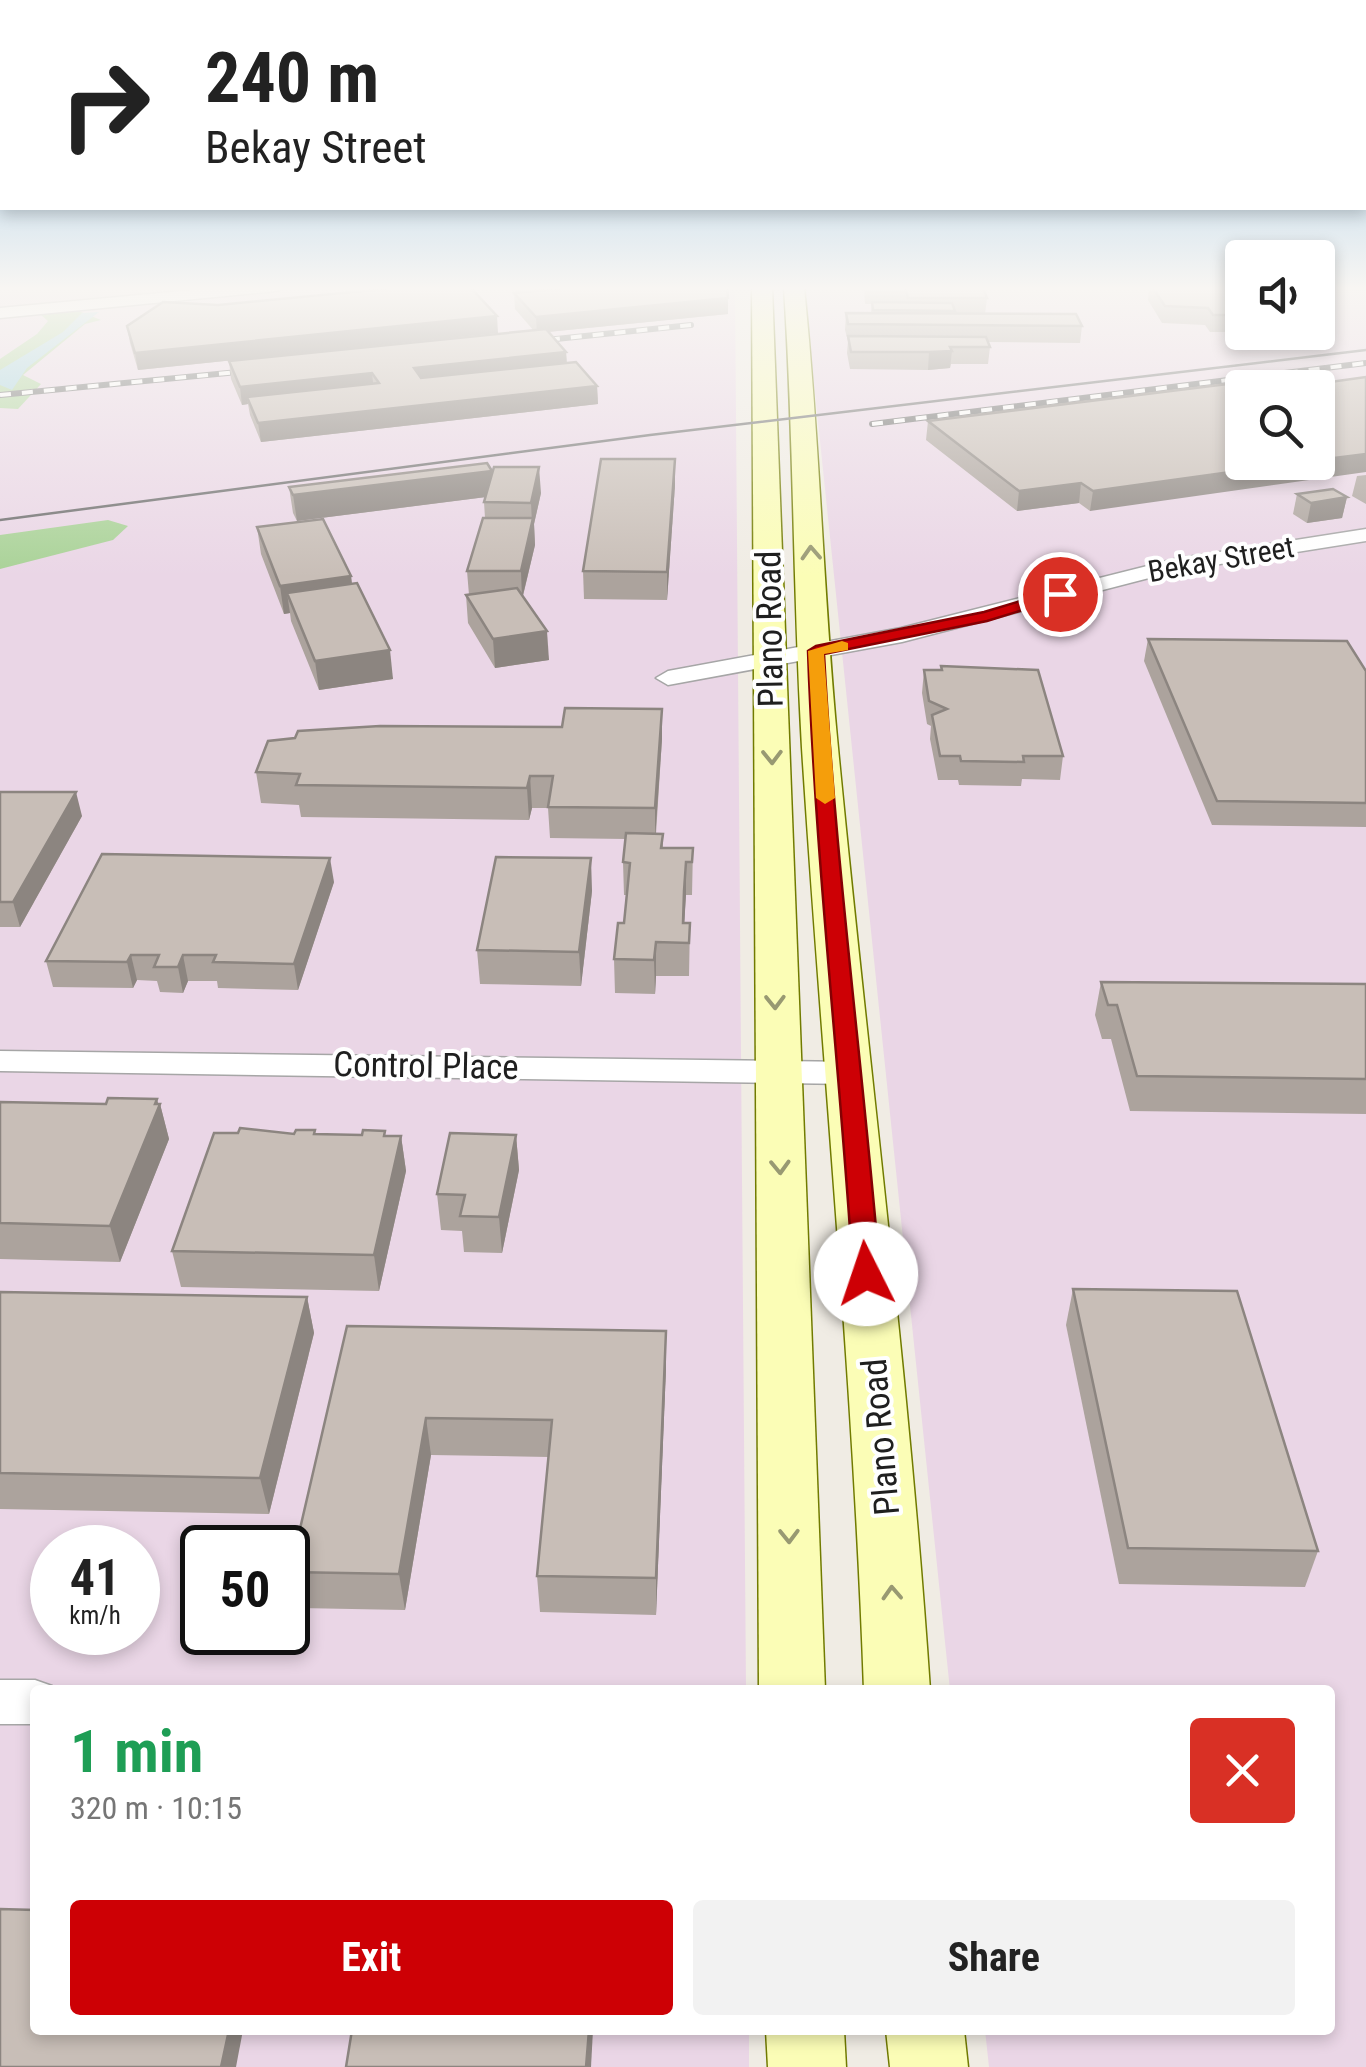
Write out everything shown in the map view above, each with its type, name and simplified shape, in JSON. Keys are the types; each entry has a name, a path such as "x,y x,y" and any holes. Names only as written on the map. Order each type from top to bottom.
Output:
{"main road":[{"name":"Plano Road","path":"764,383 792,1685"},
{"name":"Plano Road","path":"802,383 820,744 886,1473 898,1685"},
{"path":"805,2035 806,2067"},
{"path":"926,2035 928,2067"}],"street":[{"name":"Bekay Street","path":"668,678 987,616 1160,568 1366,535"},
{"name":"Control Place","path":"0,1060 852,1073"},
{"path":"0,1702 30,1702"}],"shaded area":[{"path":"0,383 736,383 746,1685 30,1685 30,2035 749,2035 749,2067 0,2067"},
{"path":"814,383 1225,383 1225,480 1335,480 1335,383 1366,383 1366,2067 989,2067 986,2035 1335,2035 1335,1685 949,1685"}],"green space":[{"path":"0,383 41,384 18,409 0,408"},
{"path":"108,520 128,526 113,540 0,569 0,535"}],"water":[{"path":"0,383 16,383 12,390"}],"building":[{"path":"375,383 597,386 258,423 247,397"},
{"path":"1335,383 1366,383 1366,454 1335,458"},
{"path":"1225,384 1225,473 1093,491 1081,483 1019,491 928,421"},
{"path":"601,459 675,459 667,572 583,571"},
{"path":"487,463 492,471 293,495 289,487"},
{"path":"494,467 539,467 531,503 484,502"},
{"path":"1333,489 1347,497 1311,503 1297,494"},
{"path":"483,518 533,518 521,571 467,571"},
{"path":"323,519 351,576 280,586 257,527"},
{"path":"357,583 390,650 315,661 287,593"},
{"path":"517,588 547,631 493,639 466,595"},
{"path":"1148,639 1347,641 1366,671 1366,803 1217,801"},
{"path":"941,666 1038,670 1063,756 1023,756 1024,762 961,761 960,756 940,756 932,715 947,709 929,701 924,670 942,670"},
{"path":"565,708 662,709 655,808 548,807 553,776 530,776 527,788 296,785 300,774 256,772 268,741 295,738 298,731 380,726 562,727"},
{"path":"0,792 76,792 13,902 0,902"},
{"path":"626,833 663,834 661,848 693,848 692,862 686,862 684,891 683,923 690,923 689,943 656,942 654,960 614,959 618,923 624,923 630,863 623,862"},
{"path":"102,854 330,858 294,964 213,962 216,955 183,955 178,967 154,967 159,955 131,955 127,962 46,961"},
{"path":"496,857 591,858 579,952 477,950"},
{"path":"1101,982 1366,984 1366,1079 1137,1076 1117,1005 1108,1005"},
{"path":"108,1098 157,1099 155,1104 160,1104 110,1226 0,1223 0,1102 106,1104"},
{"path":"240,1128 294,1134 296,1130 362,1135 363,1130 385,1131 384,1136 401,1136 374,1255 172,1251 214,1133 238,1133"},
{"path":"450,1133 516,1135 499,1217 460,1216 465,1195 437,1194"},
{"path":"1073,1289 1237,1291 1318,1551 1128,1548"},
{"path":"0,1292 307,1297 260,1478 0,1473"},
{"path":"347,1326 666,1331 656,1578 537,1576 552,1420 426,1418 399,1574 310,1572 310,1525 301,1525"},
{"path":"0,1909 30,1910 30,2035 228,2035 221,2067 0,2067"},
{"path":"351,2035 589,2035 586,2067 346,2067"}],"tram line":[{"path":"0,520 650,435 1084,383"}],"railway":[{"path":"0,395 120,383"},
{"path":"872,424 1200,383"}],"slow traffic":[{"path":"825,798 816,651 842,646"}],"route":[{"path":"866,1274 852,1073 820,744 816,651 987,616 1060,594"}]}
